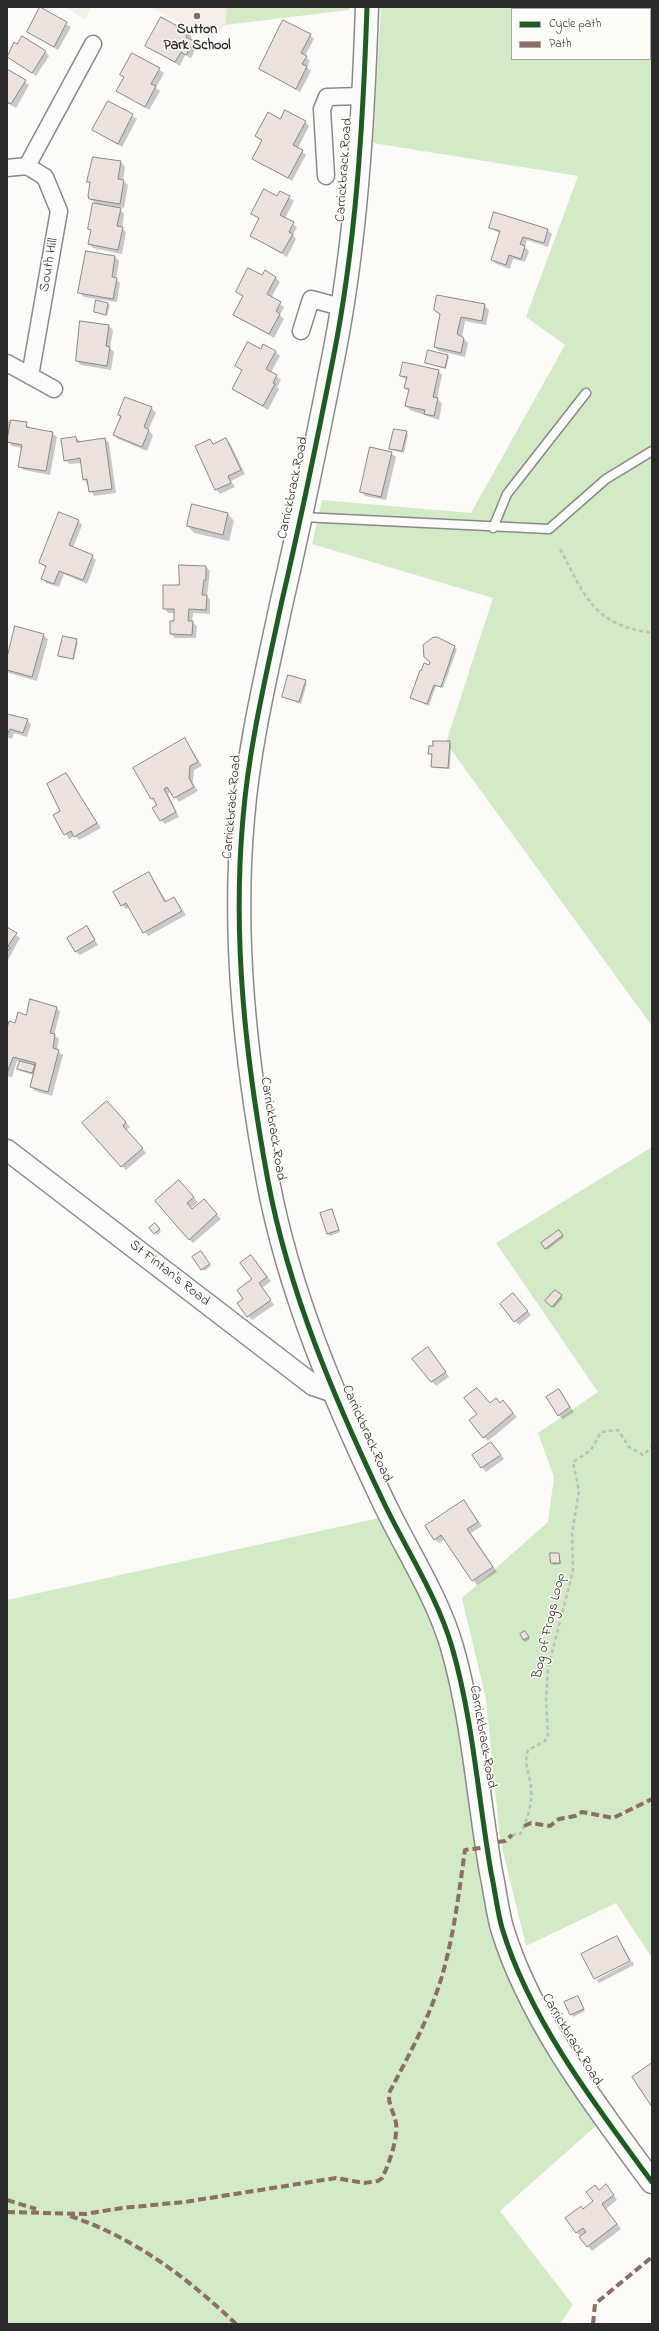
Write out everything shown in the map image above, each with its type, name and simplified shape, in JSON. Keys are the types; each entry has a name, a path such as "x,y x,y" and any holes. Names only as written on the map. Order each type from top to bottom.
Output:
{"main road":[{"name":"Carrickbrack Road","path":"367,7 352,228 335,351 249,757 239,892 245,1024 269,1186 287,1262 334,1392 393,1521 439,1609 452,1647 462,1688 475,1756 486,1844 500,1921 517,1972 548,2029 584,2086 652,2182"}],"street":[{"path":"7,168 27,166 93,44"},
{"path":"326,176 322,109 327,97 362,96"},
{"name":"South Hill","path":"27,166 45,177 59,211 30,376"},
{"path":"301,331 311,299 341,307"},
{"path":"7,363 54,389"},
{"name":"St Fintan's Road","path":"7,1150 313,1385 334,1392"}],"lane":[{"path":"493,528 507,494 586,393"},
{"path":"301,517 493,528 549,529 606,479 652,451"}],"path":[{"path":"560,549 591,605 599,614 622,626 652,633"}],"shaded area":[{"path":"65,7 91,7 85,19"},
{"name":"Sutton Park School","path":"151,7 227,7 225,25 211,40"}],"green space":[{"path":"227,7 349,7 349,10 225,25"},
{"path":"381,7 652,7 652,1026 446,743 493,598 312,544 322,500 471,513 565,345 526,317 578,176 373,143"},
{"path":"652,1147 652,1958 616,1903 526,1946 500,1839 486,1699 462,1598 548,1522 554,1477 538,1433 598,1392 496,1243"},
{"path":"379,1518 431,1604 454,1702 475,1840 514,1988 598,2124 500,2211 573,2305 560,2324 7,2324 7,1600"}],"building":[{"path":"40,7 67,22 54,47 27,32"},
{"path":"161,17 188,32 186,37 194,41 186,55 181,52 175,62 145,46"},
{"path":"283,20 311,34 301,53 307,56 302,64 307,66 296,89 259,69"},
{"path":"22,36 46,51 32,73 7,57 14,42 17,44"},
{"path":"132,53 160,68 151,84 156,86 145,107 116,91 124,77 120,75"},
{"path":"7,69 26,80 11,104 7,102"},
{"path":"108,101 133,114 118,144 92,130"},
{"path":"285,110 306,121 293,145 303,150 288,178 252,159 262,140 255,136 268,112 280,119"},
{"path":"93,157 121,161 118,179 124,180 120,204 89,199 90,182 87,182"},
{"path":"264,189 277,196 280,191 290,196 280,215 294,222 289,232 293,234 282,253 250,236 259,218 251,214"},
{"path":"93,203 121,208 117,226 123,227 118,250 88,244 91,230 88,229"},
{"path":"494,212 548,229 544,243 523,237 520,244 525,246 521,259 509,255 506,265 491,260 500,231 489,228"},
{"path":"86,251 115,256 112,277 117,278 113,299 78,293"},
{"path":"248,268 262,275 265,270 276,277 267,294 281,302 276,311 280,314 269,334 233,315 243,296 236,292"},
{"path":"437,295 485,304 482,321 461,317 457,334 464,338 461,353 434,347 440,314 434,310"},
{"path":"96,300 108,303 106,315 94,312"},
{"path":"80,321 109,325 106,346 110,347 107,366 76,361"},
{"path":"248,342 261,349 263,344 276,351 266,369 277,375 273,383 275,384 263,406 232,389 242,370 235,366"},
{"path":"428,350 448,355 445,368 425,363"},
{"path":"403,362 439,370 433,397 438,398 434,416 424,414 425,410 405,406 409,389 404,388 407,377 400,376"},
{"path":"125,397 152,407 144,427 149,430 142,447 113,435 121,416 118,415"},
{"path":"11,420 27,422 26,427 53,432 46,471 18,467 22,445 7,442"},
{"path":"394,429 407,431 402,451 389,449"},
{"path":"76,437 77,442 105,438 112,489 89,492 87,479 83,480 80,458 64,461 61,439"},
{"path":"226,438 241,470 228,476 231,483 215,490 195,446 210,439 213,444"},
{"path":"370,447 392,452 381,497 360,492"},
{"path":"192,504 228,513 223,535 187,526"},
{"path":"59,512 79,520 69,545 93,555 83,580 59,571 54,584 41,579 46,566 39,563"},
{"path":"179,565 206,566 206,580 204,580 202,595 207,595 206,610 189,609 188,621 193,621 192,635 170,634 170,621 174,621 174,609 163,609 163,585 179,585"},
{"path":"15,626 44,634 32,677 7,670 7,658"},
{"path":"63,636 77,639 73,659 58,656"},
{"path":"437,637 455,646 441,687 434,685 427,704 410,698 420,670 421,671 424,663 429,665 430,662 424,657 423,645 432,638"},
{"path":"288,675 306,680 299,702 282,697"},
{"path":"7,714 28,719 23,733 10,729 7,735"},
{"path":"185,738 198,762 190,766 189,778 194,787 174,798 167,787 164,789 176,812 160,821 152,808 157,805 153,798 151,799 133,768"},
{"path":"433,741 450,741 448,768 431,767 432,754 428,754 429,746 433,746"},
{"path":"66,773 97,823 74,837 71,831 64,835 53,815 60,811 47,784"},
{"path":"149,872 165,902 174,897 182,911 143,933 126,903 121,906 113,892"},
{"path":"87,926 95,940 75,952 67,938"},
{"path":"7,927 17,933 8,946 10,948 7,952"},
{"path":"30,999 57,1007 50,1033 55,1034 53,1048 59,1050 48,1092 30,1087 36,1063 13,1057 7,1073 7,1028 9,1021 15,1023 18,1012 26,1015"},
{"path":"20,1061 35,1065 32,1073 17,1069"},
{"path":"107,1101 126,1122 123,1126 143,1148 121,1167 82,1123"},
{"path":"179,1180 194,1197 187,1203 192,1209 204,1199 217,1214 189,1240 155,1201"},
{"path":"332,1209 339,1230 327,1234 320,1213"},
{"path":"155,1223 160,1229 154,1234 149,1228"},
{"path":"559,1230 563,1235 545,1249 541,1243"},
{"path":"201,1251 210,1264 201,1270 192,1257"},
{"path":"251,1255 267,1277 259,1283 271,1300 247,1317 237,1303 243,1299 237,1290 252,1279 240,1263"},
{"path":"555,1290 562,1295 552,1307 545,1301"},
{"path":"513,1293 528,1311 514,1322 500,1304"},
{"path":"428,1347 446,1372 431,1382 412,1359"},
{"path":"477,1388 490,1403 496,1398 500,1403 503,1400 513,1413 483,1438 469,1420 477,1414 464,1398"},
{"path":"559,1389 570,1407 558,1416 546,1397"},
{"path":"491,1442 501,1455 481,1468 472,1455"},
{"path":"464,1500 478,1522 467,1529 493,1567 472,1581 441,1535 434,1540 425,1526"},
{"path":"550,1553 559,1553 560,1563 551,1563"},
{"path":"525,1631 529,1637 523,1640 520,1634"},
{"path":"617,1936 630,1961 594,1979 581,1954"},
{"path":"578,1996 584,2009 570,2015 564,2002"},
{"path":"652,2063 652,2107 632,2077"},
{"path":"606,2184 614,2195 602,2204 617,2224 587,2247 579,2237 586,2232 583,2228 576,2233 565,2218 581,2206 583,2209 593,2201 586,2192 595,2185 599,2190"}],"marked path":[{"path":"524,1826 531,1823 550,1826 559,1819 575,1816 582,1812 613,1818 652,1799"},
{"path":"498,1842 505,1841 512,1835"},
{"path":"7,2212 85,2214 122,2208 184,2202 336,2178 364,2183 378,2181 382,2178 396,2136 396,2123 389,2101 389,2093 425,2021 442,1976 453,1929 465,1850 481,1848"},
{"path":"7,2200 36,2209"},
{"path":"70,2216 116,2235 138,2247 179,2275 236,2324"},
{"path":"593,2324 595,2304 652,2257"}],"cycle path":[{"path":"367,7 361,139 353,228 341,316 315,451 259,711 249,764 243,818 240,863 240,955 243,1000 253,1091 268,1181 277,1223 301,1305 331,1385 348,1425 384,1503 430,1592 446,1628 452,1647 470,1730 486,1844 499,1914 502,1928 514,1962 529,1996 566,2061 608,2123 652,2182"}],"place":[{"name":"Sutton Park School","path":"197,16"}]}
